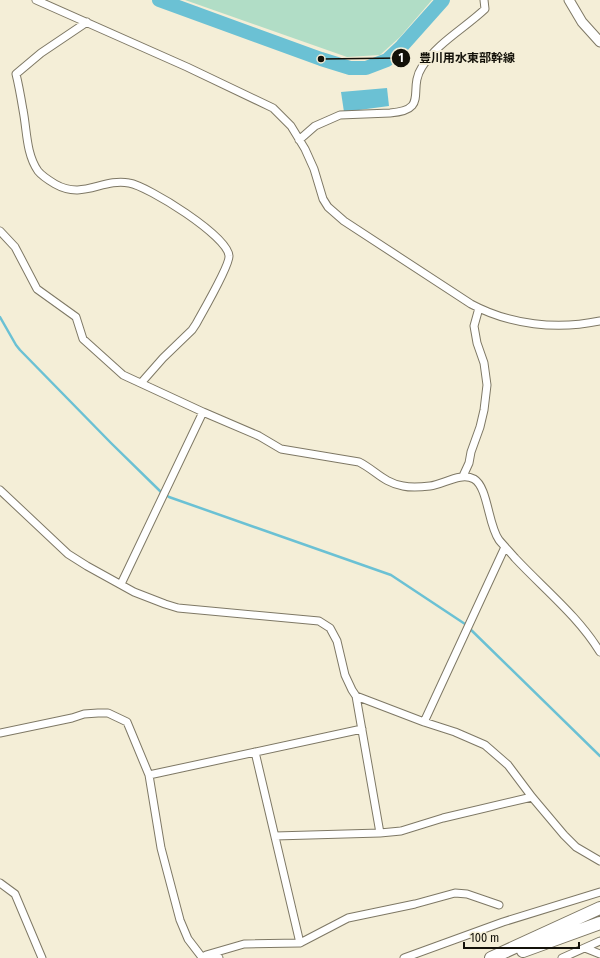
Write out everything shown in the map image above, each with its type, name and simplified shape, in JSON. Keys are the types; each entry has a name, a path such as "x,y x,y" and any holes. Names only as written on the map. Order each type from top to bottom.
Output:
{"highway":[{"path":"491,958 600,908"},
{"path":"503,958 600,923"}],"street":[{"path":"36,0 267,104 281,115 291,126 314,169 324,200 328,207 344,221 449,291 479,308 502,317 540,325 564,326 600,321"},
{"path":"299,140 315,126 340,116 398,113 410,109 415,100 417,77 421,68 430,56 486,9 484,0"},
{"path":"569,0 582,22 600,42"},
{"path":"87,22 41,53 16,74 32,158 39,172 51,182 62,188 86,190 116,182 129,183 147,190 193,217 226,248 229,254 226,266 196,324 141,383"},
{"path":"0,230 15,247 38,288 76,316 83,339 123,375 259,436 281,449 358,462 366,466 382,479 404,487 432,486 463,476 473,478 480,484 490,520 498,539 536,580 565,606 600,652"},
{"path":"463,476 469,463 471,452 480,427 487,385 484,363 477,343 474,326 479,308"},
{"path":"121,584 203,412"},
{"path":"0,490 68,554 134,592 178,608 319,621 330,628 337,641 345,675 356,696 380,833"},
{"path":"424,722 505,546"},
{"path":"356,696 455,732 485,745 508,765 532,797 564,835 576,847 600,861"},
{"path":"0,733 72,718 84,714 108,713 127,722 149,775 161,848 180,920 188,939 199,957"},
{"path":"149,775 362,729"},
{"path":"255,752 300,943"},
{"path":"275,836 401,831 443,818 532,797"},
{"path":"0,883 15,894 42,958"},
{"path":"404,958 503,922 600,892"},
{"path":"199,957 244,944 300,943 348,918 415,904 455,893 467,894 499,905"},
{"path":"562,958 600,941"},
{"path":"585,948 600,954"},
{"path":"199,957 219,958"}],"green space":[{"path":"185,0 432,0 400,37 380,55 347,57"}],"water":[{"path":"387,88 389,106 344,112 341,92"}],"waterway":[{"path":"159,0 321,59 350,68 366,68 387,60 402,46 443,0"},
{"path":"0,317 20,350 161,492 169,497 391,575 465,624 600,756"}],"place":[{"name":"豊川用水東部幹線","path":"321,59"}]}
